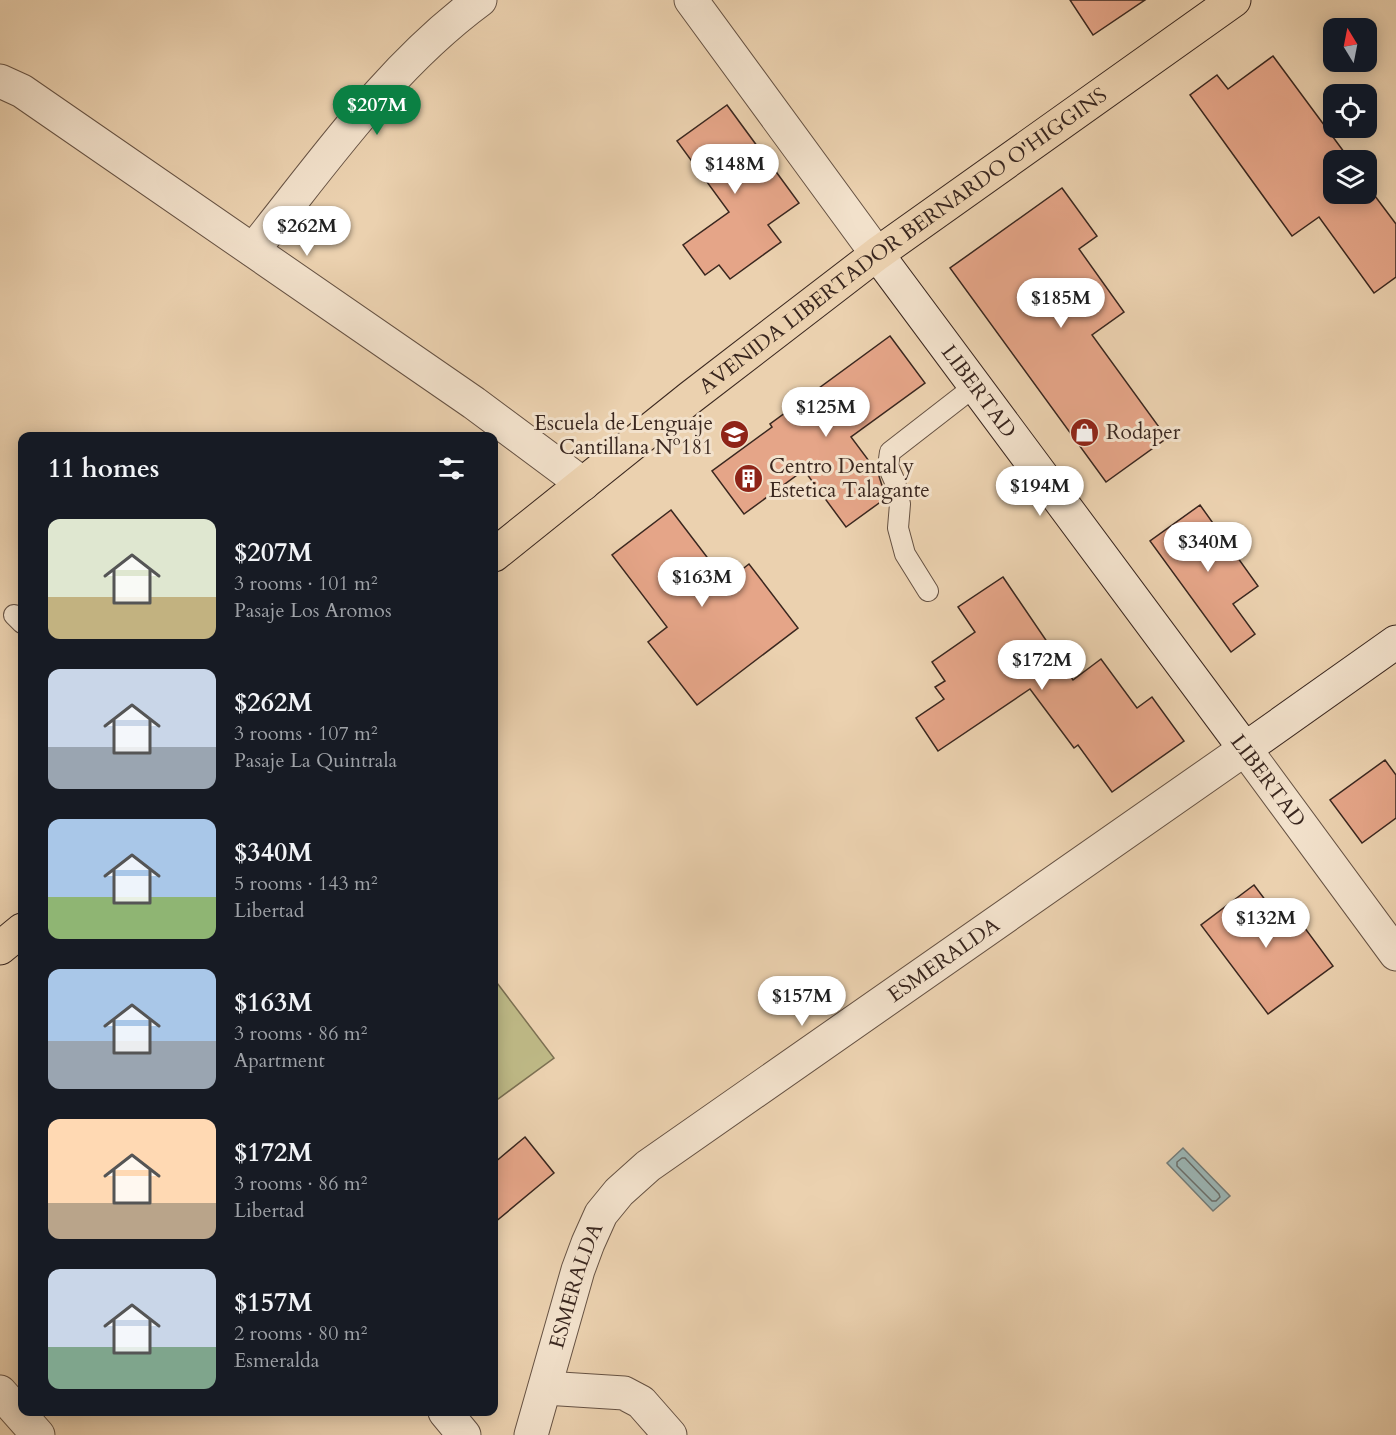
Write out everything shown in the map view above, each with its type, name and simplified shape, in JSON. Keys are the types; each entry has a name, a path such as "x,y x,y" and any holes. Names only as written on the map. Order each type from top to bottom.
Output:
{"main road":[{"name":"AVENIDA LIBERTADOR BERNARDO O'HIGGINS","path":"498,552 691,397 877,254 1234,0"},
{"path":"0,948 18,933"}],"street":[{"path":"253,250 396,73 480,0"},
{"name":"LIBERTAD","path":"691,0 1396,954"},
{"path":"0,81 22,91 253,250 474,403 583,484"},
{"name":"ESMERALDA","path":"531,1435 578,1270 588,1243 601,1214 626,1186 657,1159 1396,642"},
{"path":"545,1388 624,1393 641,1402 670,1435"},
{"path":"0,1392 18,1412"},
{"path":"21,1416 38,1435"},
{"path":"448,1416 464,1435"}],"lane":[{"path":"928,591 905,555 900,537 898,528 900,504 895,482 888,466 890,452 975,386"}],"shaded area":[{"path":"498,984 554,1058 498,1099"}],"water":[{"path":"1183,1148 1230,1196 1213,1211 1167,1163"}],"building":[{"path":"1070,0 1145,0 1093,35"},
{"path":"1273,56 1323,124 1323,138 1334,138 1343,150 1323,150 1323,204 1377,204 1377,199 1396,224 1396,277 1374,293 1319,217 1292,236 1190,95 1217,75 1228,89"},
{"path":"727,105 799,203 768,225 781,242 730,279 719,265 705,275 683,245 729,212 677,141"},
{"path":"1062,188 1097,236 1079,249 1124,312 1092,335 1167,438 1106,482 950,268"},
{"path":"890,336 925,383 851,437 878,473 886,498 846,527 804,470 744,514 712,471 772,427 770,424"},
{"path":"1200,505 1258,586 1233,604 1255,634 1231,652 1150,541"},
{"path":"671,510 726,582 749,564 798,628 697,705 648,642 667,627 612,555"},
{"path":"1003,577 1073,680 1101,659 1137,708 1152,697 1184,741 1112,792 1078,745 1074,748 1030,689 938,751 916,718 944,699 935,687 945,681 932,662 975,632 958,607"},
{"path":"1385,760 1396,775 1396,818 1362,843 1330,800"},
{"path":"1254,885 1284,925 1296,916 1333,966 1268,1014 1201,925"},
{"path":"525,1137 554,1173 498,1220 498,1160"}],"place":[{"name":"Rodaper","path":"1085,432"},
{"name":"Escuela de Lenguaje Cantillana Nº181","path":"734,435"},
{"name":"Centro Dental y Estetica Talagante","path":"748,478"}]}
